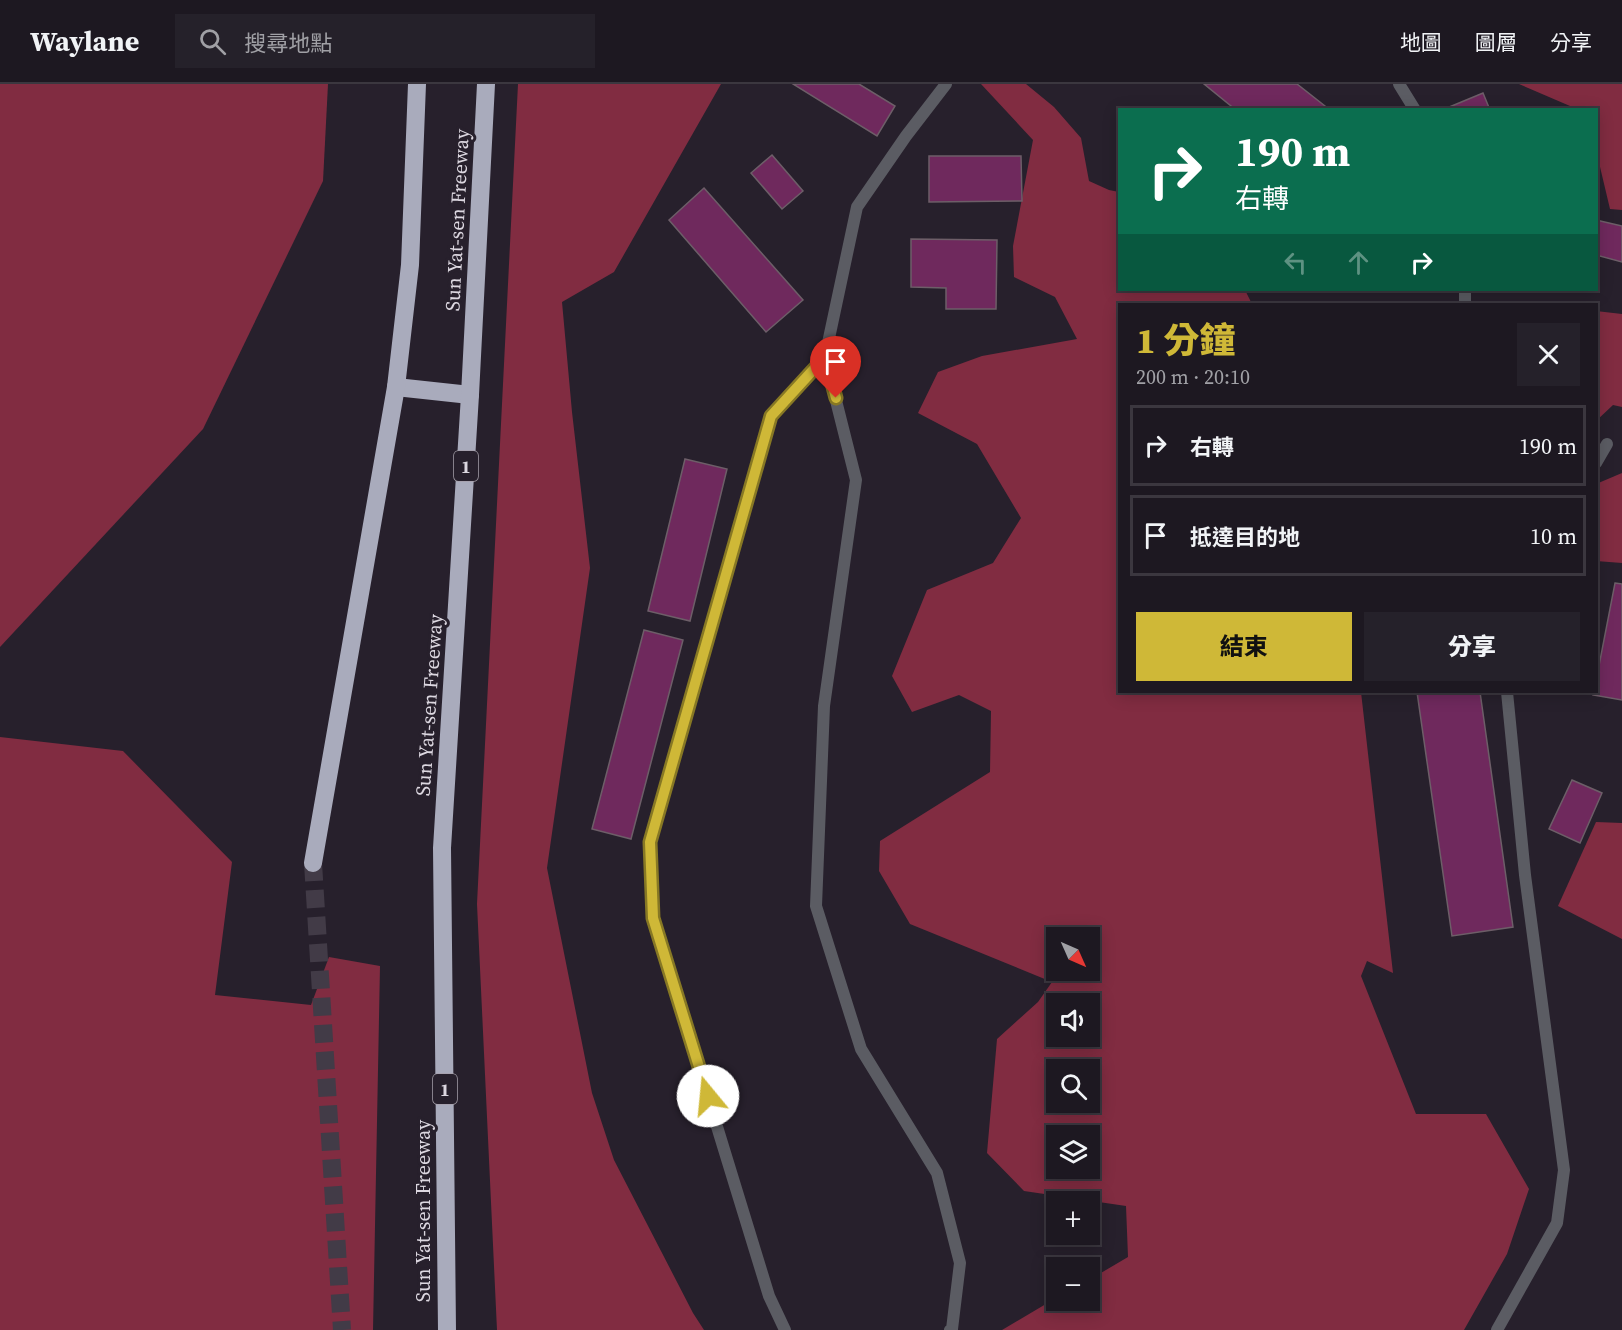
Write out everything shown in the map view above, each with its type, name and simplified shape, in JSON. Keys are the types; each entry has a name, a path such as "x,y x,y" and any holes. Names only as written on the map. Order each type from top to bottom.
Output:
{"highway":[{"path":"313,863 396,387 410,265 415,84"},
{"name":"Sun Yat-sen Freeway","path":"447,1330 442,848 470,395 486,84"},
{"path":"396,387 470,395"}],"lane":[{"path":"946,84 906,136 857,207 825,357 856,480 824,706 816,906 861,1049 937,1173 960,1263 952,1329 950,1330"},
{"path":"1399,84 1414,108"},
{"path":"785,1330 769,1296 653,918 650,842 771,416 825,357"},
{"path":"1598,460 1607,444"},
{"path":"1497,1330 1557,1223 1564,1170 1525,875 1507,693"}],"shaded area":[{"path":"0,84 328,84 323,181 203,429 0,647"},
{"path":"518,84 721,84 614,272 562,302 590,568 547,868 592,1093 614,1160 704,1330 497,1330 477,904"},
{"path":"981,84 1026,84 1054,107 1081,138 1089,181 1118,192 1118,291 1246,291 1252,303 1118,303 1118,693 1361,693 1393,973 1367,961 1361,976 1416,1114 1486,1114 1529,1189 1507,1254 1464,1330 1002,1330 1046,1304 1046,1311 1100,1311 1100,1274 1128,1257 1126,1206 1100,1202 1100,1191 1046,1191 1046,1194 1024,1191 987,1153 997,1039 1038,1002 1052,982 1050,981 1100,981 1100,927 1046,927 1046,980 910,924 879,871 880,841 990,772 991,711 959,695 912,712 892,676 927,590 993,563 1021,518 977,444 918,413 938,372 982,356 1077,339 1055,297 1014,277 1013,246 1033,140"},
{"path":"1519,84 1622,84 1622,210 1610,209 1598,158 1598,108 1575,108"},
{"path":"1598,311 1622,314 1622,407 1613,405 1598,419"},
{"path":"1622,473 1622,563 1598,561 1598,483"},
{"path":"0,737 123,751 232,862 215,995 311,1005 329,957 380,966 373,1330 0,1330"},
{"path":"1596,822 1622,823 1622,939 1558,906"}],"building":[{"path":"793,84 859,84 895,106 877,136"},
{"path":"1204,84 1297,84 1327,108 1234,108"},
{"path":"1483,93 1489,108 1447,108"},
{"path":"772,155 803,191 782,209 751,173"},
{"path":"929,156 1021,156 1022,201 929,202"},
{"path":"704,188 803,300 766,332 669,220"},
{"path":"1598,220 1622,226 1622,262 1598,256"},
{"path":"911,239 997,240 996,309 946,309 946,288 911,287"},
{"path":"685,459 727,469 690,621 648,611"},
{"path":"1615,583 1622,584 1622,700 1593,695 1598,693 1598,671"},
{"path":"644,630 683,640 631,839 592,829"},
{"path":"1417,693 1480,693 1513,927 1452,936"},
{"path":"1572,780 1602,793 1580,843 1549,829"}],"tunnel":[{"path":"313,863 342,1330"}],"route":[{"path":"708,1096 653,918 650,842 771,416 825,357 836,398"}]}
